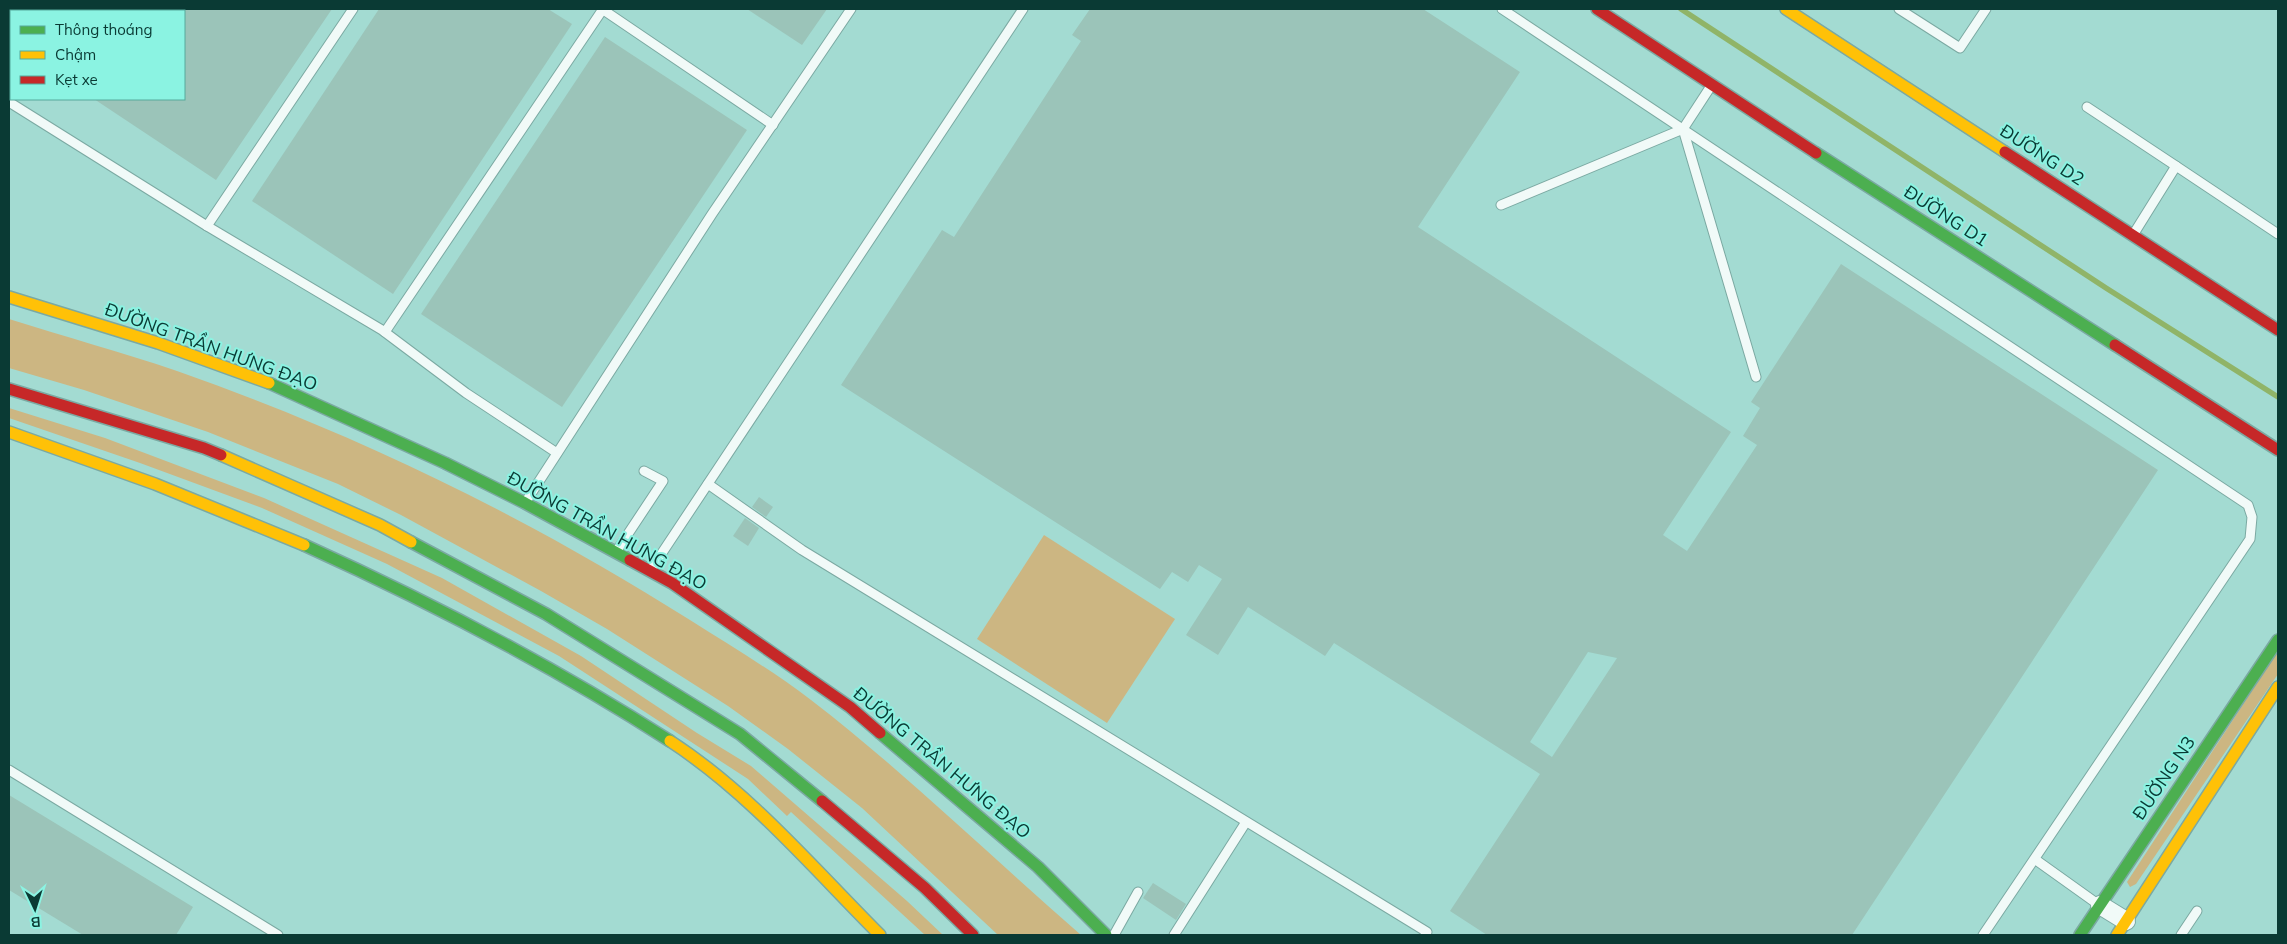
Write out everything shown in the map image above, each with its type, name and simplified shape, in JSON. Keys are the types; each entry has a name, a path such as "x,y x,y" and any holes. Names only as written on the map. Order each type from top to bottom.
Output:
{"main road":[{"name":"ĐƯỜNG D1","path":"1597,9 1711,86 2278,450"},
{"name":"ĐƯỜNG D2","path":"1786,9 2278,330"},
{"name":"ĐƯỜNG TRẦN HƯNG ĐẠO","path":"9,297 158,343 258,380 386,435 525,503 672,583 850,707 1038,867 1106,935"},
{"path":"9,389 204,448 380,525 546,614 740,734 912,877 973,935"},
{"path":"9,432 180,492 286,536 364,572 506,643 648,727 702,762 730,785 880,935"},
{"name":"ĐƯỜNG N3","path":"2080,935 2278,640"},
{"path":"2123,929 2278,687"}],"street":[{"path":"2100,905 2123,929"}],"lane":[{"path":"207,226 353,9"},
{"path":"385,332 603,9 773,125"},
{"path":"525,503 712,214 851,9"},
{"path":"650,571 1024,9"},
{"path":"1502,9 2248,505 2252,517 2250,539 2036,860 1983,935"},
{"path":"1899,9 1960,48 1986,9"},
{"path":"1501,205 1683,129 1711,86"},
{"path":"9,102 207,226 385,332 466,393 557,453"},
{"path":"2087,107 2278,234"},
{"path":"1683,129 1756,377"},
{"path":"2133,235 2176,166"},
{"path":"616,552 663,481 644,471"},
{"path":"708,484 802,550 1427,932 1425,935"},
{"path":"9,770 278,935"},
{"path":"1174,935 1246,822"},
{"path":"2036,860 2100,905"},
{"path":"1114,935 1138,892"},
{"path":"2181,935 2197,910"}],"shaded area":[{"path":"9,319 177,371 310,422 441,481 567,547 690,620 797,689 881,757 1081,935 998,935 862,808 788,749 728,706 607,629 401,515 338,484 208,432 84,390 9,368"},
{"path":"9,408 105,438 264,498 442,578 581,656 697,733 751,766 907,901 943,935 925,935 791,812 787,816 748,779 559,656 387,564 262,508 140,463 9,418"},
{"path":"1044,535 1175,619 1107,723 977,639"},
{"path":"2278,651 2278,674 2136,884 2130,887 2127,882"}],"building":[{"path":"332,9 216,180 96,100 185,100 184,10"},
{"path":"379,9 548,9 572,24 393,294 252,201"},
{"path":"747,9 827,9 802,45"},
{"path":"1090,9 1423,9 1520,72 1418,227 1731,432 1663,535 1687,551 1757,445 1743,436 1760,408 1751,402 1841,264 2158,470 1852,935 1487,935 1450,911 1540,774 1334,643 1325,656 1248,607 1218,655 1186,635 1222,579 1199,565 1188,582 1172,572 1160,589 841,385 942,230 954,237 1081,41 1072,35","holes":["1588,652 1617,658 1552,757 1530,742"]},
{"path":"605,37 747,130 562,407 421,314"},
{"path":"759,497 773,507 766,517 752,507"},
{"path":"745,518 759,528 748,546 733,536"},
{"path":"9,795 193,907 176,935 83,935 9,890"},
{"path":"1153,883 1186,904 1176,920 1143,898"}],"waterway":[{"path":"1681,9 2106,288 2278,397"}],"traffic: fast":[{"path":"1816,153 2115,345"},
{"path":"269,383 445,463 525,503 630,560"},
{"path":"411,542 546,614 740,734 822,801"},
{"path":"304,545 398,589 490,636 626,713 670,741"},
{"path":"2080,935 2278,640"},
{"path":"880,733 1038,867 1106,935"}],"traffic: slow":[{"path":"1786,9 2005,152"},
{"path":"9,297 158,343 269,383"},
{"path":"9,432 155,484 304,545"},
{"path":"221,455 380,525 411,542"},
{"path":"2117,935 2278,687"},
{"path":"670,741 727,784 780,832 880,935"}],"traffic: jam":[{"path":"1597,9 1816,153"},
{"path":"2005,152 2278,330"},
{"path":"2115,345 2278,450"},
{"path":"9,389 204,448 221,455"},
{"path":"630,560 672,583 850,707 880,733"},
{"path":"822,801 925,888 973,935"}]}
